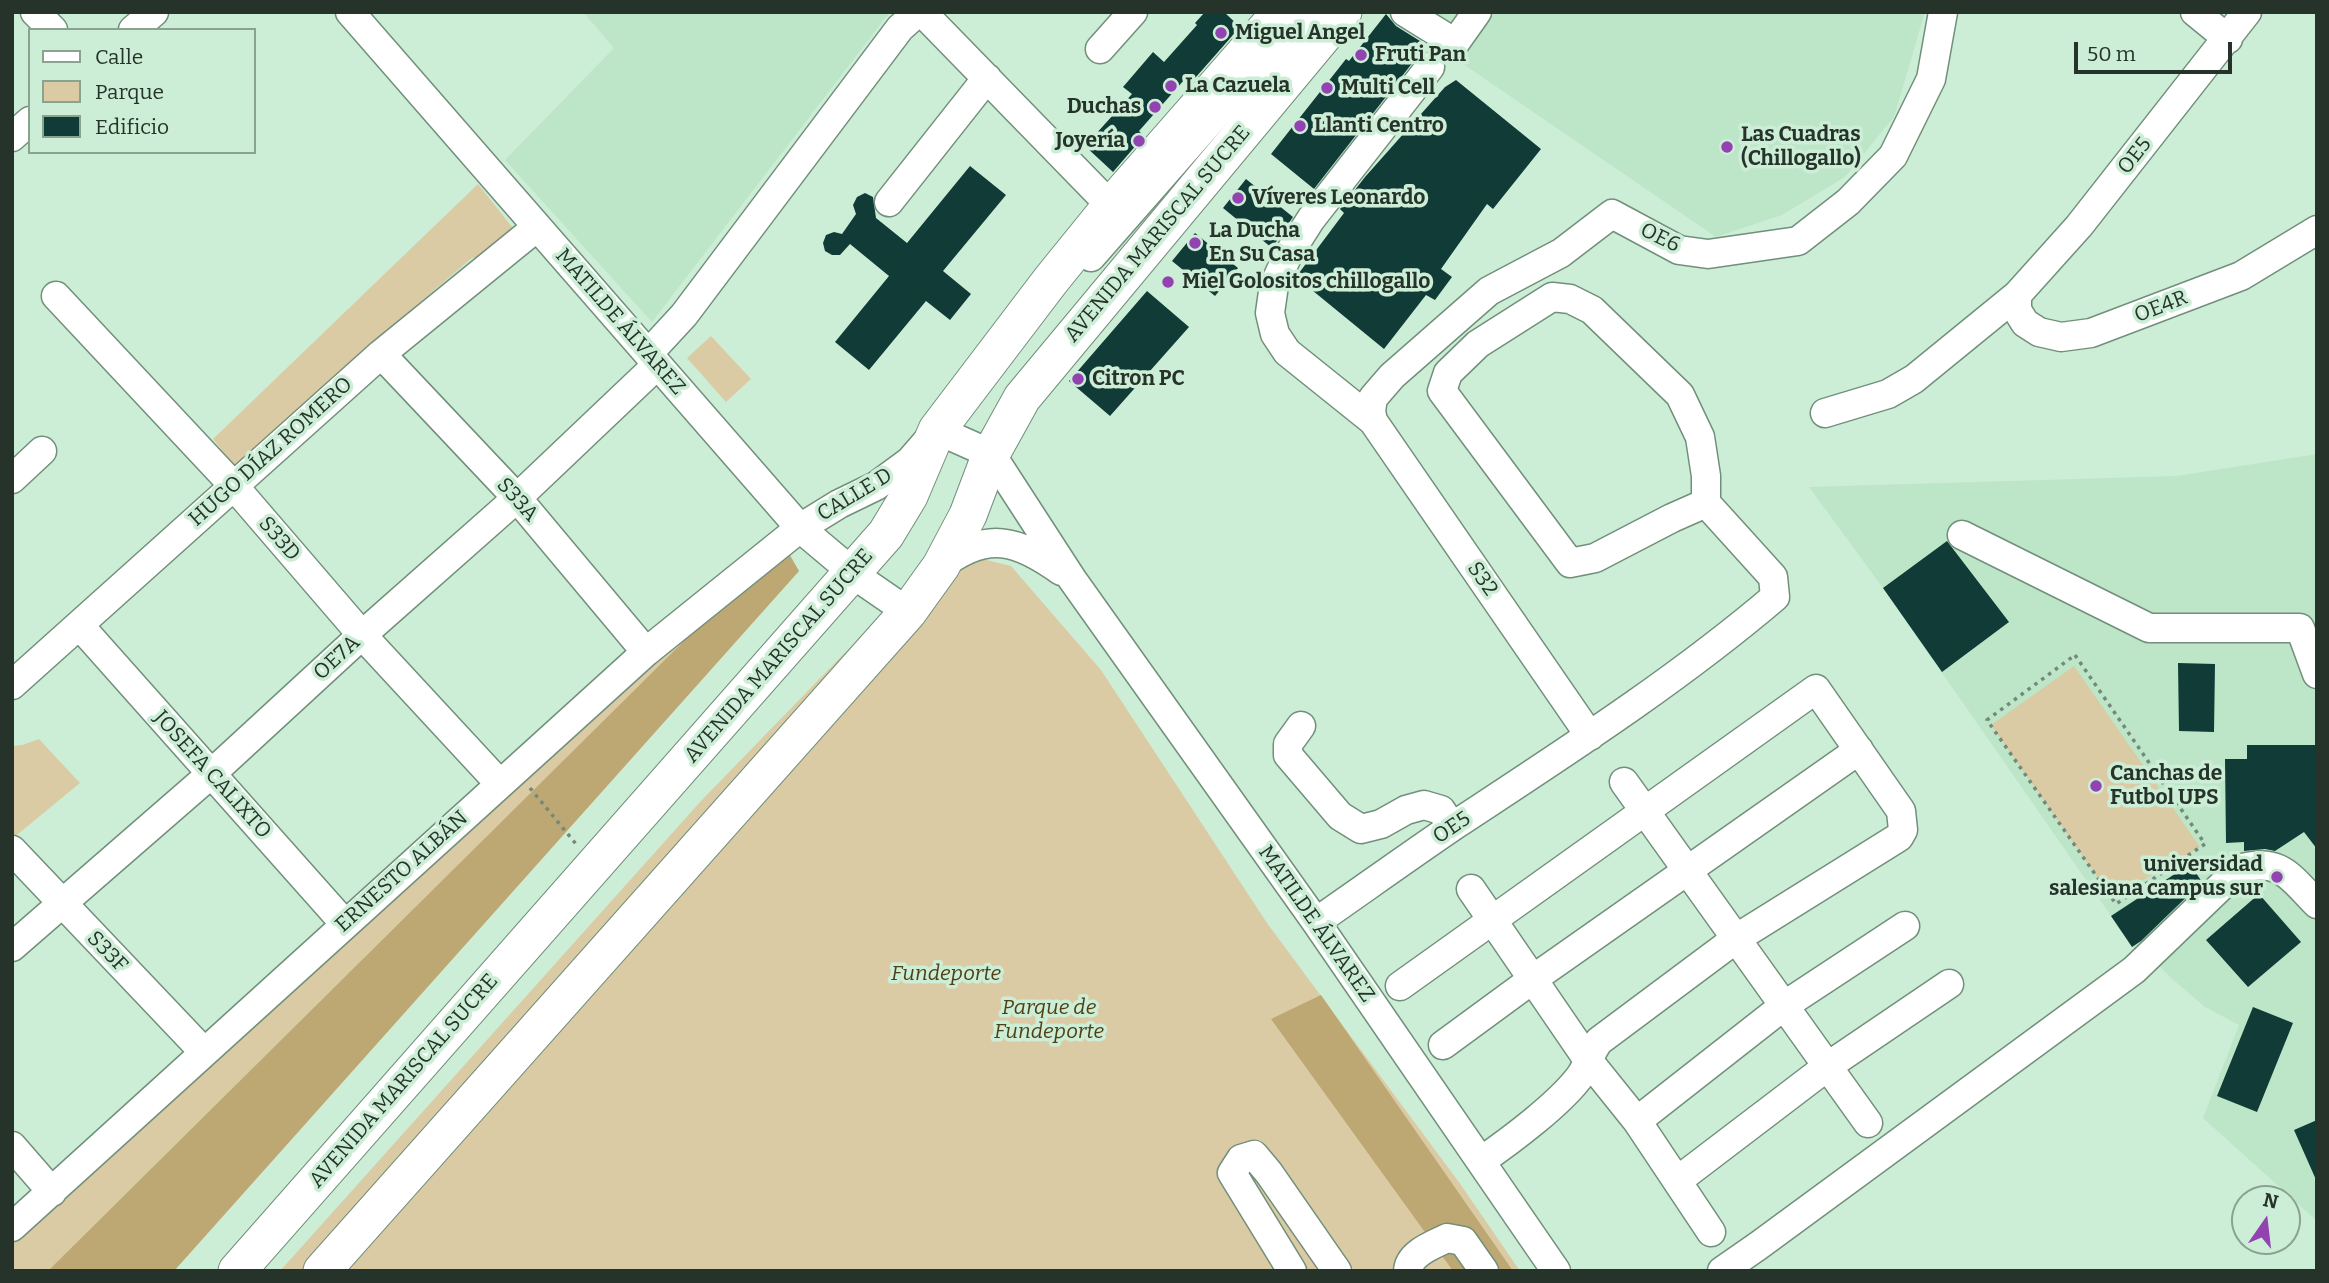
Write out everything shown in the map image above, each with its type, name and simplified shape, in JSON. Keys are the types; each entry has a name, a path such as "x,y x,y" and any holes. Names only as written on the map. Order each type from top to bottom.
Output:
{"main road":[{"name":"AVENIDA MARISCAL SUCRE","path":"237,1271 594,866 859,576 909,496 943,432 1051,280 1119,211 1281,12"},
{"name":"AVENIDA MARISCAL SUCRE","path":"322,1271 941,566 968,515 985,451 1022,398 1343,12"}],"street":[{"path":"35,12 51,28"},
{"path":"134,28 153,12"},
{"name":"MATILDE ÁLVAREZ","path":"350,12 800,527 902,608"},
{"path":"920,12 1119,211 1306,12"},
{"name":"OE7A","path":"12,947 211,774 517,498 653,359 900,28 920,12"},
{"path":"1100,49 1133,12"},
{"path":"300,1271 902,608 985,451 1005,394 1330,12"},
{"path":"1407,13 1455,43 1477,12"},
{"name":"OE6","path":"1373,421 1373,398 1392,376 1489,291 1561,253 1612,214 1679,250 1699,253 1709,254 1798,241 1848,202 1893,156 1931,79 1943,12"},
{"path":"2195,12 2228,39"},
{"name":"OE5","path":"1825,413 1888,394 1914,379 2017,295 2079,226 2247,12"},
{"name":"S32","path":"1430,67 1311,219 1288,255 1273,285 1270,313 1275,334 1287,352 1373,421 1590,736"},
{"path":"889,202 987,78"},
{"path":"12,137 28,123"},
{"name":"HUGO DÍAZ ROMERO","path":"12,685 381,354 537,227"},
{"name":"OE4R","path":"2017,295 2017,310 2025,323 2039,332 2061,337 2091,333 2241,276 2317,230"},
{"name":"S33D","path":"56,296 233,485 362,635 508,777"},
{"path":"1552,297 1570,299 1592,310 1680,395 1700,437 1706,477 1706,503 1595,558 1570,563 1442,391 1448,373 1478,344 1552,297"},
{"name":"S33A","path":"381,354 517,498 646,652"},
{"path":"943,432 985,451"},
{"name":"CALLE D","path":"800,527 876,486 943,432"},
{"path":"12,479 42,451"},
{"name":"MATILDE ÁLVAREZ","path":"985,451 1556,1271"},
{"name":"OE5","path":"1315,922 1590,736 1738,628 1775,597 1773,577 1706,503"},
{"name":"ERNESTO ALBÁN","path":"12,1227 646,652 800,527"},
{"path":"1962,535 2149,628 2300,628 2317,674"},
{"name":"MATILDE ÁLVAREZ","path":"941,566 955,555 971,548 1006,544 1040,555 1072,579"},
{"path":"259,1271 859,576"},
{"name":"JOSEFA CALIXTO","path":"80,626 345,924"},
{"path":"1400,986 1816,689 1901,811 1903,823 1899,838 1737,938 1599,1041 1581,1075 1549,1107 1481,1161"},
{"path":"1301,726 1287,744 1288,755 1340,816 1361,829 1381,824 1406,810 1424,805 1441,810 1452,827"},
{"path":"1443,1045 1858,750"},
{"path":"1624,782 1868,1122"},
{"name":"S33F","path":"12,850 204,1052"},
{"path":"1722,1271 2134,970 2239,869 2258,863 2285,871 2317,904"},
{"path":"1471,889 1588,1059 1637,1121 1711,1232"},
{"path":"1637,1121 1785,1005 1905,926"},
{"path":"1676,1181 1828,1066 1949,984"},
{"path":"12,1146 52,1192"},
{"path":"1292,1271 1232,1173 1241,1158 1254,1155 1336,1271"},
{"path":"1408,1271 1408,1265 1416,1255 1447,1238 1464,1241 1483,1271"}],"path":[{"path":"2074,655 2166,786 2205,844 2116,904 1987,720 2074,655"},
{"path":"508,777 594,866"}],"shaded area":[{"path":"583,12 890,12 652,322 505,160 614,48"},
{"name":"Las Cuadras (Chillogallo)","path":"1422,12 1925,12 1894,117 1845,177 1782,215 1716,237 1409,27"},
{"path":"2317,454 2317,1221 2301,1207 2301,1185 2277,1185 2203,1118 2239,1025 2205,1007 2152,958 2137,952 2132,946 1883,588 1809,487 2176,476"},
{"path":"783,543 799,571 174,1271 48,1271"},
{"path":"1321,995 1513,1271 1453,1271 1271,1019"}],"green space":[{"path":"478,184 520,237 497,256 472,258 386,331 380,369 246,481 213,439"},
{"path":"711,336 751,379 726,402 687,358"},
{"path":"770,534 799,571 174,1271 12,1271 12,1233"},
{"name":"Fundeporte","path":"971,556 1011,566 1101,670 1267,923 1461,1185 1520,1271 280,1271 700,802 863,634 932,576"},
{"name":"Canchas de Futbol UPS","path":"2074,666 2200,847 2112,898 1991,725"},
{"path":"39,739 80,783 12,839 12,746"}],"building":[{"path":"1205,12 1224,12 1240,27 1189,85 1184,80 1139,131 1144,136 1113,172 1085,146 1132,94 1123,87 1153,52 1164,62"},
{"path":"1386,14 1396,26 1428,46 1314,189 1271,154 1346,59 1349,61"},
{"path":"1456,80 1541,149 1493,209 1487,204 1441,269 1452,277 1435,300 1426,295 1384,349 1296,277 1344,213 1340,209 1365,177 1445,87"},
{"path":"970,166 1006,195 943,271 971,294 950,320 926,301 869,370 835,342 889,276 850,244 840,255 825,251 823,243 826,235 834,232 842,234 856,214 853,205 857,197 865,193 873,197 876,218 907,243"},
{"path":"1246,179 1293,217 1272,248 1223,208"},
{"path":"1195,233 1238,268 1215,296 1172,261"},
{"path":"1147,291 1189,327 1110,416 1069,381"},
{"path":"1947,541 2009,622 1942,672 1883,588"},
{"path":"2178,663 2215,664 2214,732 2179,731"},
{"path":"2247,745 2317,745 2317,849 2304,832 2275,851 2244,851 2244,842 2226,843 2225,759 2247,759"},
{"path":"2190,864 2202,882 2132,947 2111,916"},
{"path":"2259,894 2301,942 2248,987 2206,940"},
{"path":"2253,1007 2293,1023 2257,1112 2217,1096"},
{"path":"2317,1120 2317,1182 2294,1130"}],"place":[{"name":"Miguel Angel","path":"1221,33"},
{"name":"Fruti Pan","path":"1361,55"},
{"name":"La Cazuela","path":"1171,86"},
{"name":"Multi Cell","path":"1327,88"},
{"name":"Duchas","path":"1155,107"},
{"name":"Llanti Centro","path":"1300,126"},
{"name":"Joyería","path":"1139,141"},
{"name":"Las Cuadras (Chillogallo)","path":"1727,147"},
{"name":"Víveres Leonardo","path":"1238,198"},
{"name":"La Ducha En Su Casa","path":"1195,243"},
{"name":"Miel Golositos chillogallo","path":"1168,282"},
{"name":"Citron PC","path":"1078,379"},
{"name":"Canchas de Futbol UPS","path":"2096,786"},
{"name":"universidad salesiana campus sur","path":"2277,877"}],"park label":[{"name":"Parque de Fundeporte","path":"1049,1020"}]}
